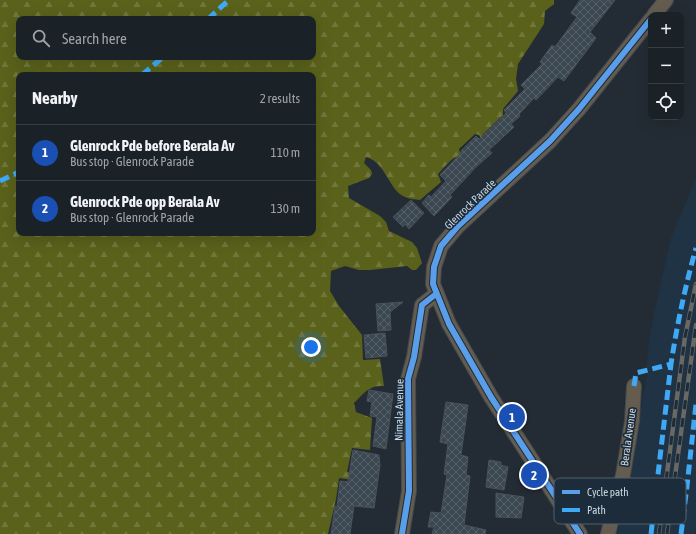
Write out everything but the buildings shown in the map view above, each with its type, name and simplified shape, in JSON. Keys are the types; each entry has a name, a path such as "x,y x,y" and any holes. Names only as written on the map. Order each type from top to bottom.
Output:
{"street":[{"path":"656,12 666,0"},
{"name":"Glenrock Parade","path":"554,494 491,397 449,324 432,284 434,267 442,246 458,226 515,175 555,136 579,109 648,23"},
{"name":"Nimala Avenue","path":"402,534 409,491 408,379 414,357 422,305 436,294"},
{"name":"Berala Avenue","path":"622,478 632,422 634,386"},
{"name":"Glenrock Parade","path":"574,524 580,534"},
{"name":"Berala Avenue","path":"608,534 611,524"}],"shaded area":[{"path":"696,179 695,534 617,534 620,524 686,524 686,478 631,478 647,376 646,370 649,342 671,238"}],"green space":[{"path":"0,0 554,0 554,4 545,11 544,24 518,64 516,79 518,91 503,109 503,115 483,134 481,138 479,135 475,134 459,149 465,157 462,160 458,156 447,164 438,174 441,182 420,200 407,198 395,189 383,170 373,160 366,157 364,163 371,170 372,174 369,178 348,186 349,198 380,216 386,222 389,231 412,242 417,248 422,263 416,270 412,270 407,266 359,270 345,266 331,271 330,291 339,306 362,335 363,360 380,359 384,386 371,388 354,403 356,412 372,418 370,450 352,448 347,472 353,473 353,480 339,478 328,534 0,534"}],"railway":[{"path":"666,478 685,337 696,284"},
{"path":"675,478 696,325"},
{"path":"659,534 660,524"},
{"path":"667,534 668,524"}],"marked path":[{"path":"211,16 229,0"},
{"path":"146,72 160,60"},
{"path":"0,181 16,173"},
{"path":"634,386 636,373 671,364 688,277 696,248"},
{"path":"658,478 671,364"},
{"path":"686,494 696,404"},
{"path":"651,534 652,524"},
{"path":"681,534 682,524"}],"cycle path":[{"path":"554,494 491,397 449,324 433,284 434,267 441,246 458,226 550,141 579,109 648,23"},
{"path":"402,534 409,491 408,379 414,357 422,305 436,294"},
{"path":"574,524 580,534"}],"place":[{"name":"Glenrock Pde before Berala Av","path":"512,417"},
{"name":"Glenrock Pde opp Berala Av","path":"534,475"}]}
